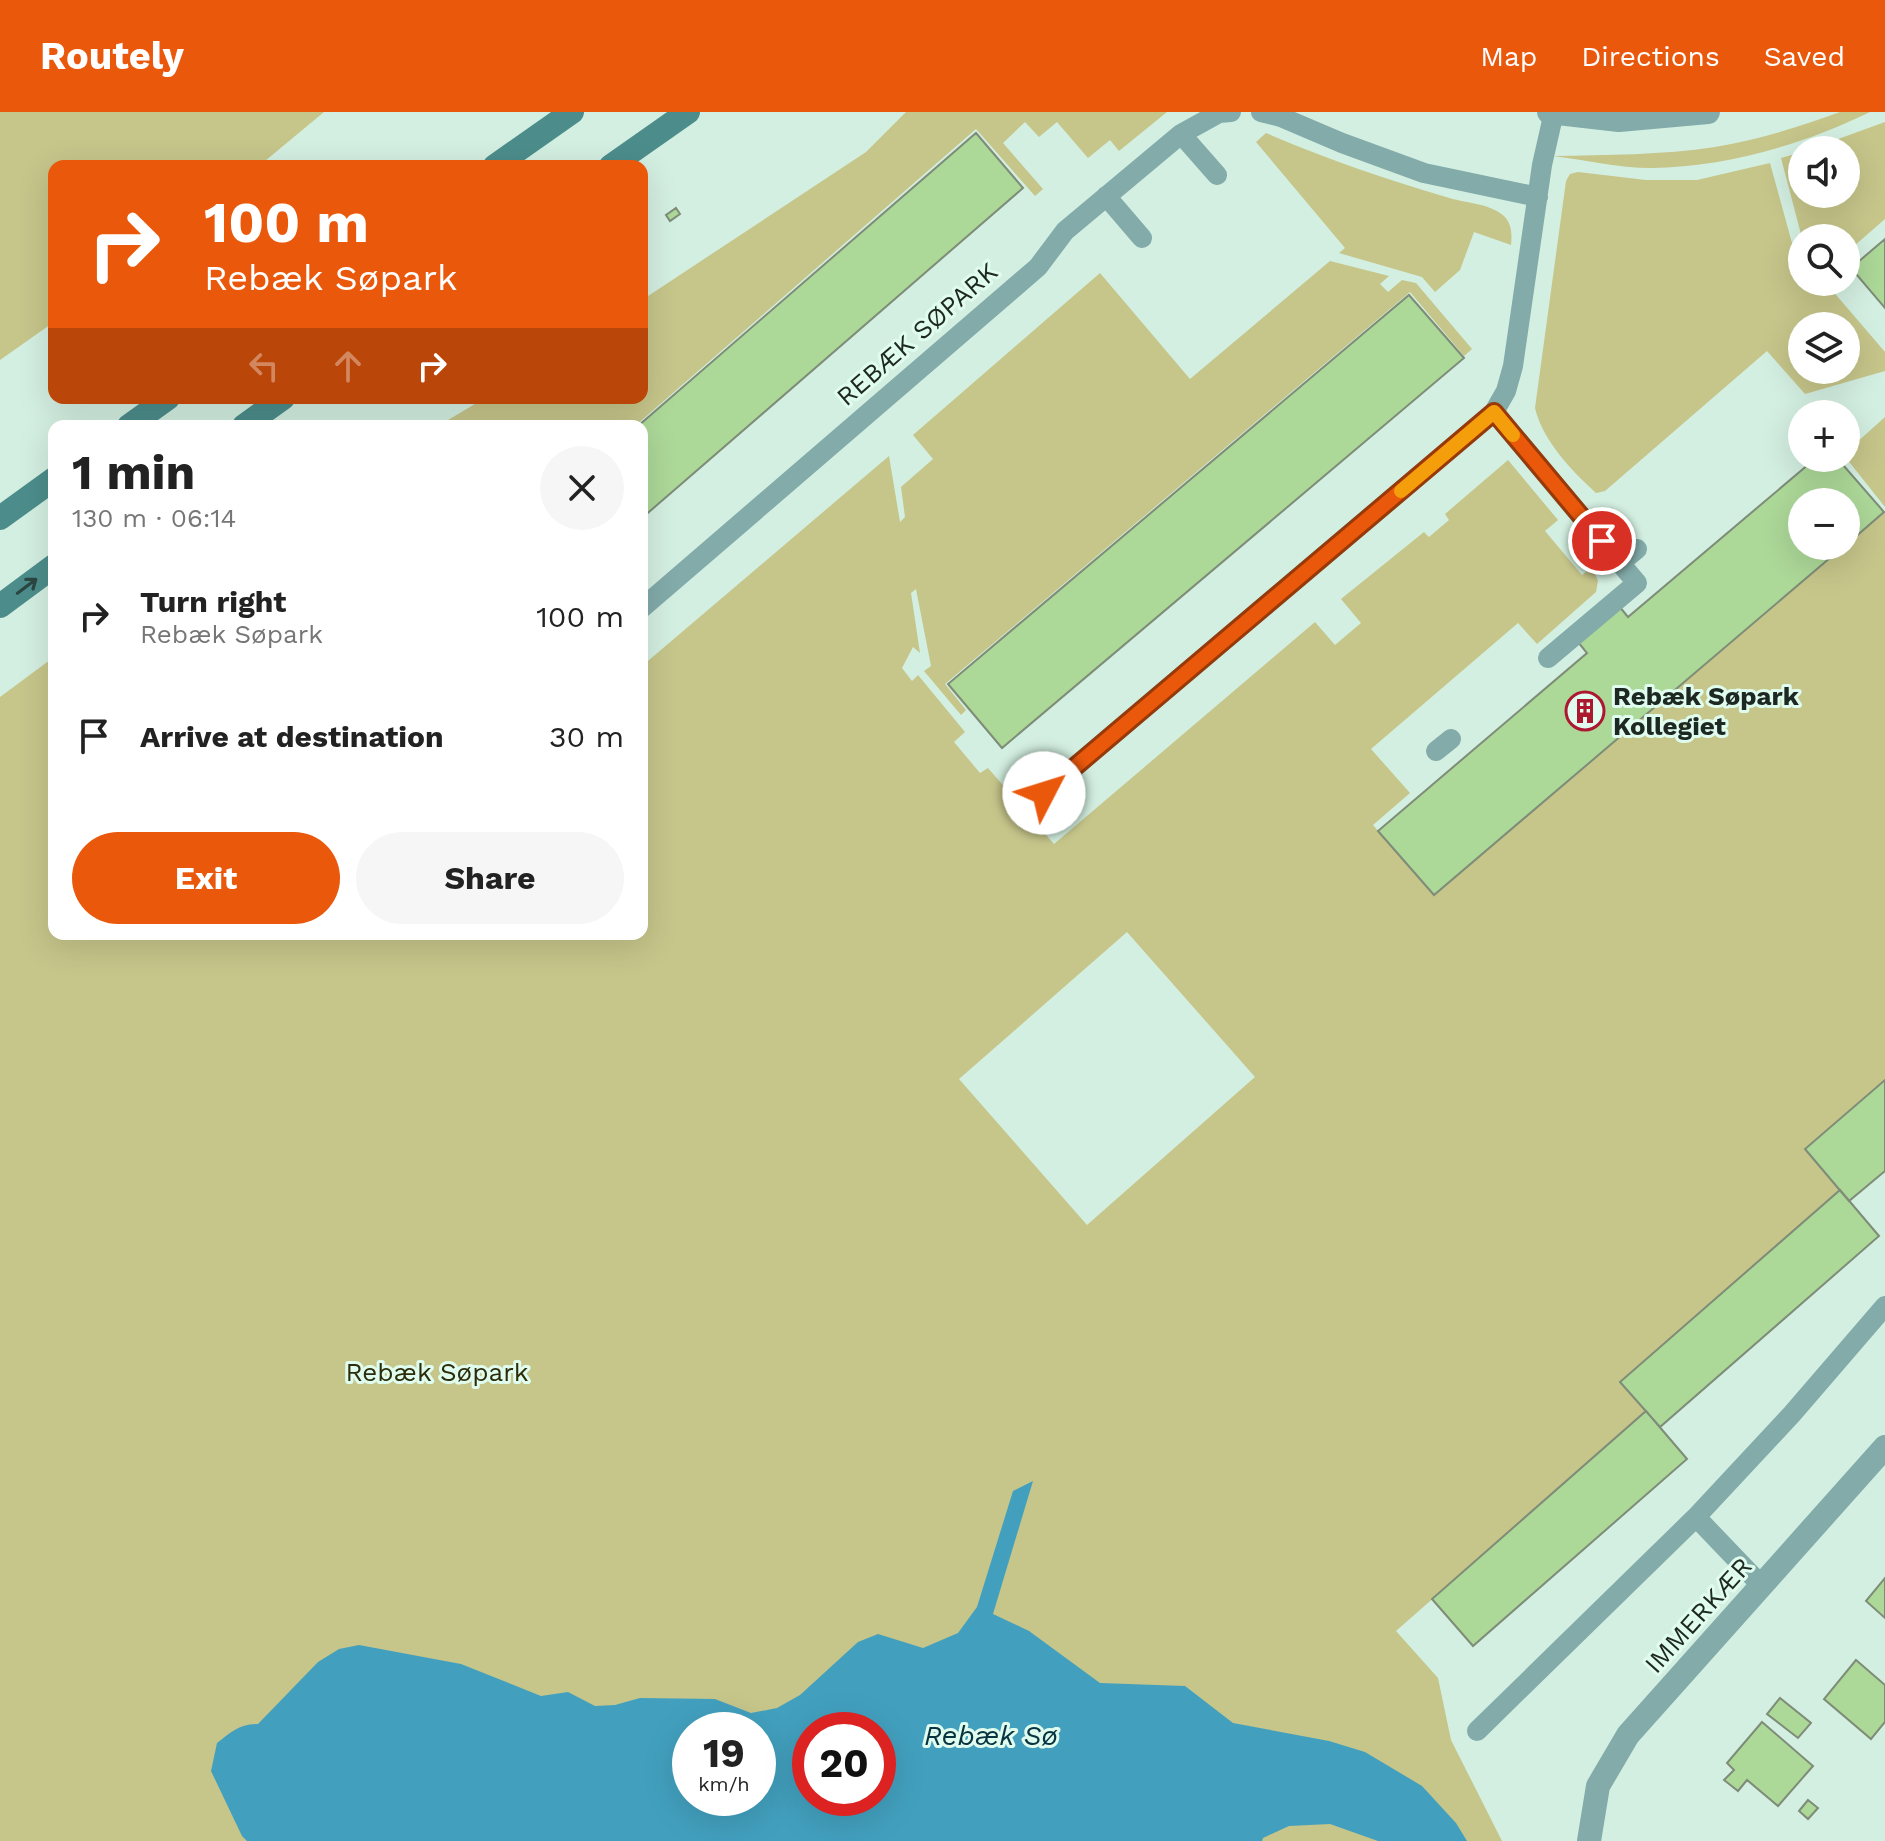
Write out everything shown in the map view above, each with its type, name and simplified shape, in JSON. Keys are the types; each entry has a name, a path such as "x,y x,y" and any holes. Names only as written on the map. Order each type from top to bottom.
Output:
{"street":[{"path":"500,160 553,112"},
{"path":"502,160 572,112"},
{"path":"620,160 688,112"},
{"path":"632,152 709,112"},
{"path":"1553,112 1619,120 1708,112"},
{"path":"137,420 160,404"},
{"path":"252,420 275,404"},
{"path":"0,518 48,483"},
{"path":"0,606 48,570"},
{"name":"IMMERKÆR","path":"1589,1841 1598,1786 1628,1735 1885,1447"}],"lane":[{"name":"REBÆK SØPARK","path":"648,603 1038,267 1065,231 1106,196 1181,134 1219,113 1231,112"},
{"path":"1261,112 1424,173 1538,197"},
{"path":"1044,793 1494,412 1506,391 1513,366 1553,112"},
{"path":"1181,134 1217,175"},
{"path":"1106,196 1142,238"},
{"path":"1494,412 1637,583 1548,658"},
{"path":"1620,563 1637,549"},
{"path":"1477,1731 1696,1517 1792,1414 1885,1306"},
{"path":"1696,1517 1762,1586"}],"green space":[{"path":"0,112 324,112 266,160 48,160 48,326 0,360"},
{"path":"906,112 1167,112 1119,151 1110,140 1088,158 1057,122 1039,137 1025,122 1003,143 1043,189 1035,196 976,129 642,420 448,420 475,404 648,404 648,296 866,152"},
{"path":"1840,112 1870,112 1815,136 1788,136 1788,145 1735,159 1679,167 1639,168 1553,156 1695,150 1778,132"},
{"path":"1885,122 1885,219 1860,241 1860,224 1798,224 1794,208 1860,208 1860,136 1846,136"},
{"path":"1266,133 1378,175 1491,208 1509,222 1511,245 1474,232 1460,270 1435,292 1422,277 1339,253 1345,248 1256,142"},
{"path":"1788,156 1788,185 1781,158"},
{"path":"1770,163 1788,228 1788,296 1837,296 1851,312 1788,312 1788,375 1767,351 1605,491 1596,493 1551,443 1535,408 1566,181 1570,174 1578,172 1646,180 1697,180"},
{"name":"Rebæk Søpark","path":"1330,261 1389,276 1380,284 1388,292 1402,280 1416,283 1472,349 1464,356 1410,292 945,684 966,710 961,715 924,671 931,666 916,589 911,593 920,653 913,647 902,668 912,681 918,675 965,732 954,742 980,773 988,768 1054,844 1315,622 1335,645 1361,623 1341,599 1424,532 1429,537 1449,520 1445,514 1508,460 1558,520 1545,531 1582,575 1592,567 1598,581 1596,592 1537,644 1518,623 1371,749 1410,793 1373,825 1434,895 1827,560 1860,560 1860,532 1885,511 1885,1080 1805,1149 1840,1190 1646,1411 1396,1631 1438,1678 1451,1740 1502,1841 0,1841 0,697 48,661 48,940 648,940 648,661 889,456 900,522 905,517 901,487 933,459 913,435 1100,273 1190,379","holes":["1127,932 1255,1077 1087,1225 959,1079"]},
{"path":"1860,323 1885,352 1885,371 1860,378"},
{"path":"1796,384 1840,384 1805,394"},
{"path":"1885,417 1885,507 1857,472 1860,472 1860,439"}],"water":[{"name":"Rebæk Sø","path":"1033,1481 993,1614 1029,1631 1100,1683 1185,1686 1233,1723 1329,1741 1365,1752 1422,1786 1456,1823 1467,1841 1378,1841 1330,1824 1289,1826 1262,1841 247,1841 211,1771 217,1743 241,1727 258,1724 318,1662 339,1649 359,1645 461,1664 541,1696 568,1692 595,1706 615,1705 640,1698 715,1699 748,1712 672,1712 672,1816 776,1816 776,1712 756,1712 777,1708 800,1695 858,1642 878,1634 923,1648 958,1633 977,1607 1013,1491"}],"building":[{"path":"976,133 1023,188 648,513 648,420 645,420"},
{"path":"676,208 680,214 670,221 666,215"},
{"path":"1885,239 1885,308 1860,279 1860,260"},
{"path":"1409,295 1464,358 1002,748 948,684"},
{"name":"Rebæk Søpark Kollegiet","path":"1799,472 1849,472 1884,512 1860,533 1860,488 1788,488 1788,560 1828,560 1434,895 1378,831 1587,653 1578,642 1619,606 1628,617"},
{"path":"1885,1080 1885,1171 1849,1201 1805,1149"},
{"path":"1840,1190 1879,1236 1660,1427 1620,1382"},
{"path":"1646,1411 1687,1459 1473,1646 1432,1599"},
{"path":"1885,1578 1885,1618 1866,1601"},
{"path":"1856,1660 1885,1685 1885,1722 1871,1739 1824,1699"},
{"path":"1780,1698 1811,1723 1798,1738 1767,1714"},
{"path":"1762,1722 1813,1766 1778,1806 1747,1780 1738,1791 1724,1780 1734,1770 1727,1763"},
{"path":"1808,1800 1818,1808 1808,1819 1799,1811"}],"slow traffic":[{"path":"1401,491 1494,412 1513,435"}],"place":[{"name":"Rebæk Søpark Kollegiet","path":"1585,711"}],"route":[{"path":"1044,793 1494,412 1602,541"}]}
